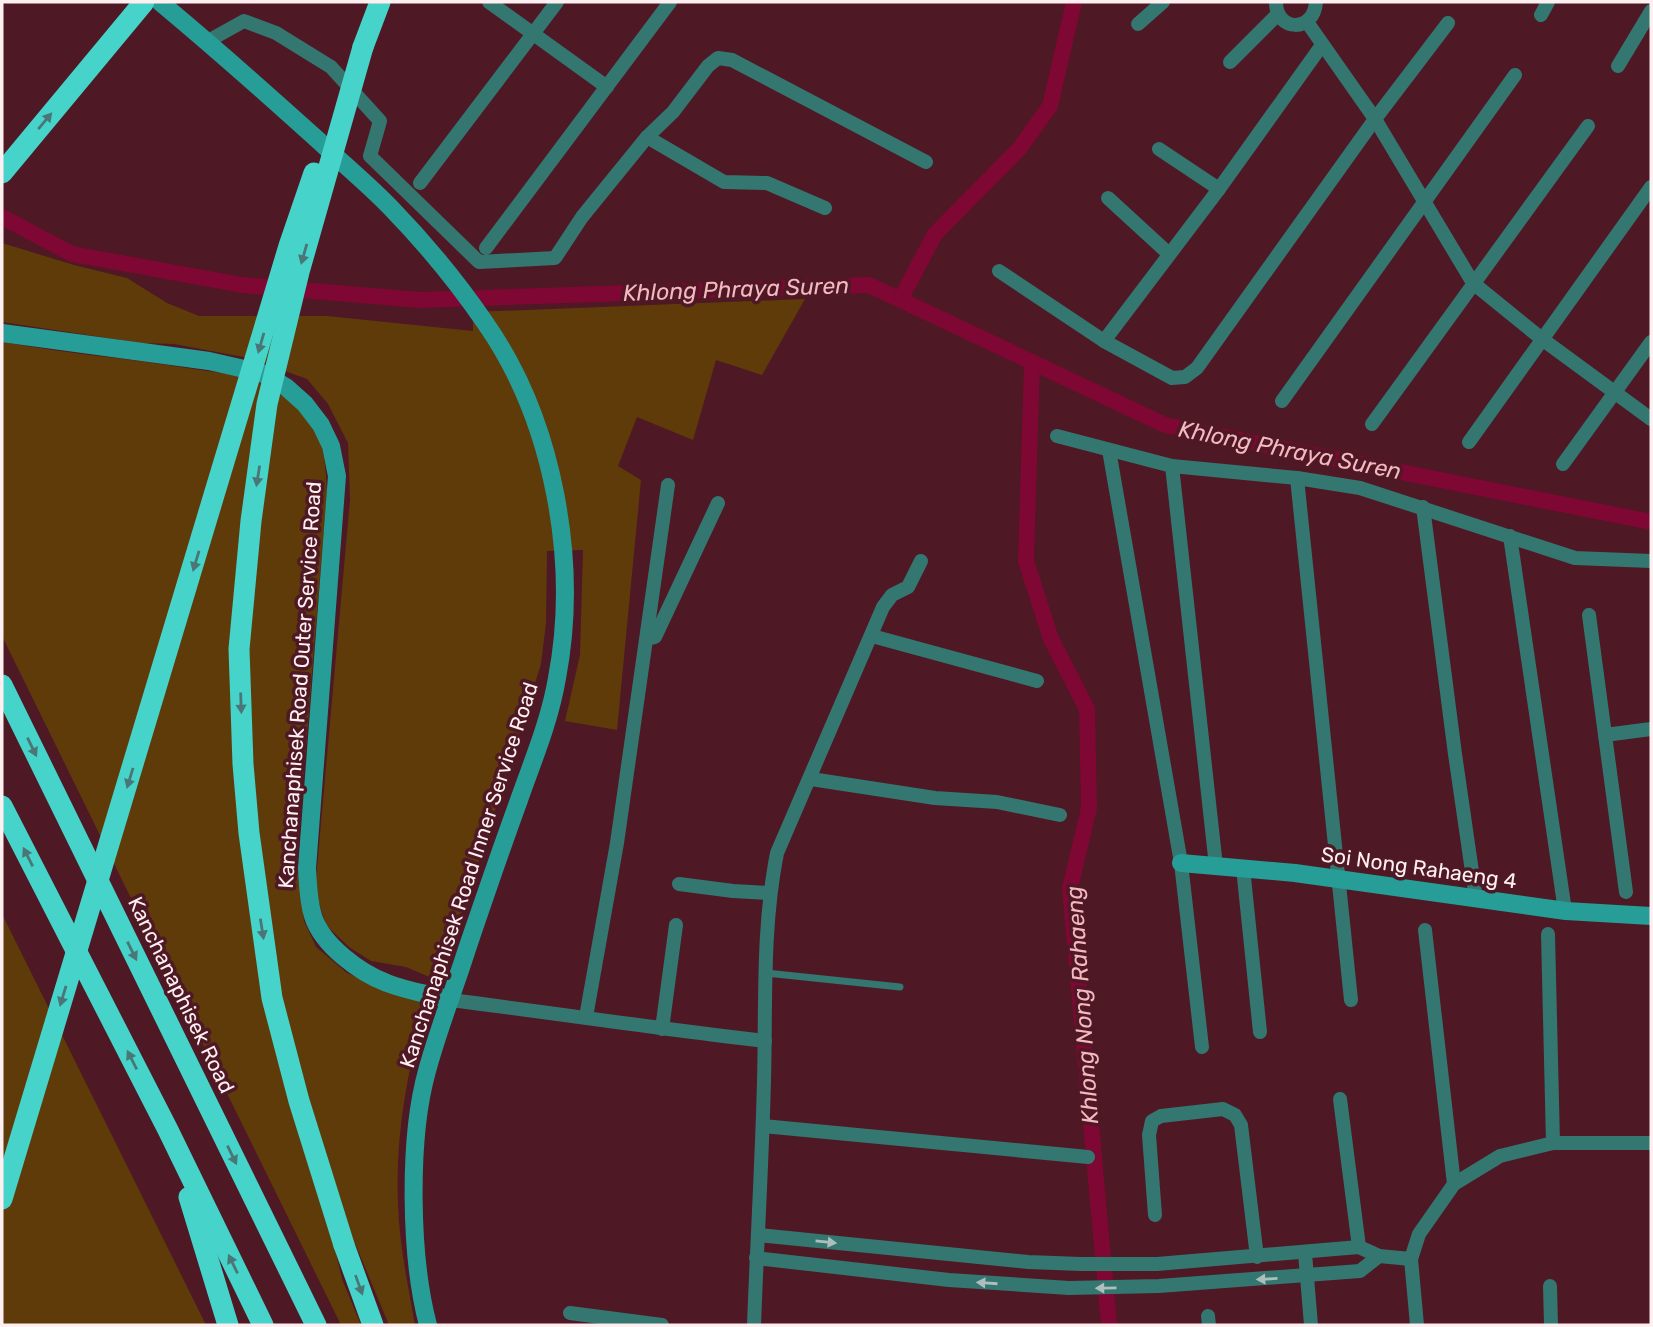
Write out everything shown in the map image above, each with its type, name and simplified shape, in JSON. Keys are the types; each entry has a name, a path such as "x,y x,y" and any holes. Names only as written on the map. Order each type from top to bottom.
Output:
{"highway":[{"path":"2,173 144,2"},
{"path":"2,1199 289,247 308,188 380,2"},
{"path":"363,47 299,272 267,404 251,520 239,649 243,764 249,833 272,998 299,1101 344,1245 373,1325"},
{"name":"Kanchanaphisek Road","path":"2,685 316,1325"},
{"path":"2,806 168,1130 263,1325"},
{"path":"168,1130 229,1325"}],"main road":[{"name":"Kanchanaphisek Road Inner Service Road","path":"171,5 390,206 431,253 487,325 512,370 536,425 556,498 566,584 558,677 545,727 426,1073 417,1129 414,1206 418,1266 428,1325"},
{"name":"Kanchanaphisek Road Outer Service Road","path":"2,332 209,361 262,373 286,387 305,404 321,425 331,446 337,476 307,868 308,897 314,919 322,933 348,961 386,983 450,1000"},
{"name":"Soi Nong Rahaeng 4","path":"1181,863 1295,873 1565,911 1651,916"}],"street":[{"path":"489,2 607,87"},
{"path":"420,183 557,2"},
{"path":"486,248 670,2"},
{"path":"1138,24 1163,2"},
{"path":"1230,62 1277,8 1283,21 1291,25 1307,22 1316,2"},
{"path":"1618,66 1651,11"},
{"path":"213,45 244,20 276,33 331,67 380,121 370,156 479,262 555,258 582,217 647,137 673,112 708,66 718,58 732,60 926,162"},
{"path":"1307,22 1375,119 1473,284 1542,339 1651,419"},
{"path":"999,271 1104,341 1172,378 1185,377 1197,368 1375,119 1448,23"},
{"path":"1104,341 1219,189 1322,45"},
{"path":"1282,401 1515,75"},
{"path":"1372,424 1588,126"},
{"path":"647,137 723,182 767,183 825,208"},
{"path":"1159,149 1219,189"},
{"path":"1469,442 1651,187"},
{"path":"1108,198 1169,254"},
{"path":"1563,464 1651,342"},
{"path":"1057,436 1172,466 1297,478 1360,488 1575,558 1651,561"},
{"path":"1109,450 1181,863 1202,1047"},
{"path":"1172,466 1216,866"},
{"path":"1297,478 1352,1000"},
{"path":"590,1017 625,845 668,485"},
{"path":"650,636 718,503"},
{"path":"1423,507 1476,899"},
{"path":"1510,536 1565,911"},
{"path":"754,1325 769,893 777,853 883,607 892,595 908,587 921,561"},
{"path":"1589,615 1626,892"},
{"path":"872,636 1037,681"},
{"path":"1605,735 1651,729"},
{"path":"811,779 935,797 997,802 1060,815"},
{"path":"1243,868 1260,1032"},
{"path":"679,884 769,893"},
{"path":"662,1029 676,925"},
{"path":"1425,930 1454,1184"},
{"path":"1548,934 1553,1143"},
{"path":"450,1000 765,1041"},
{"path":"1340,1098 1359,1247"},
{"path":"1155,1215 1149,1135 1152,1121 1161,1115 1223,1109 1235,1115 1241,1125 1257,1257"},
{"path":"763,1126 1088,1157"},
{"path":"1417,1325 1411,1259 1419,1234 1454,1184 1500,1156 1553,1143 1651,1143"},
{"path":"758,1235 1028,1262 1081,1264 1157,1264 1359,1247 1379,1256 1411,1259"},
{"path":"1305,1253 1311,1325"},
{"path":"756,1258 949,1280 1079,1289 1159,1286 1360,1271 1379,1256"},
{"path":"1028,1262 1028,1286"},
{"path":"1157,1264 1159,1286"},
{"path":"1550,1286 1551,1325"},
{"path":"570,1312 662,1325"}],"lane":[{"path":"766,973 900,987"}],"shaded area":[{"path":"2,243 127,278 167,303 199,316 327,316 473,331 473,312 805,299 762,375 716,360 693,440 637,417 618,466 641,480 617,730 565,721 580,655 583,550 547,551 546,623 541,664 446,966 434,979 406,967 371,961 349,947 326,925 315,890 350,500 348,443 328,404 307,379 249,358 174,344 141,343 2,322"},
{"path":"2,342 246,378 265,384 299,406 318,433 325,463 327,492 297,855 304,921 316,947 347,973 419,1001 424,1011 412,1058 398,1155 400,1233 415,1325 389,1325 354,1241 335,1249 342,1279 361,1325 341,1325 2,636"},
{"path":"2,914 206,1325 2,1325"}],"waterway":[{"path":"900,300 935,234 1019,149 1050,106 1074,2"},
{"name":"Khlong Phraya Suren","path":"2,217 72,254 242,285 420,300 869,285 1165,425 1651,522"},
{"name":"Khlong Nong Rahaeng","path":"1032,362 1026,561 1051,639 1087,709 1089,808 1070,888 1109,1325"}]}
